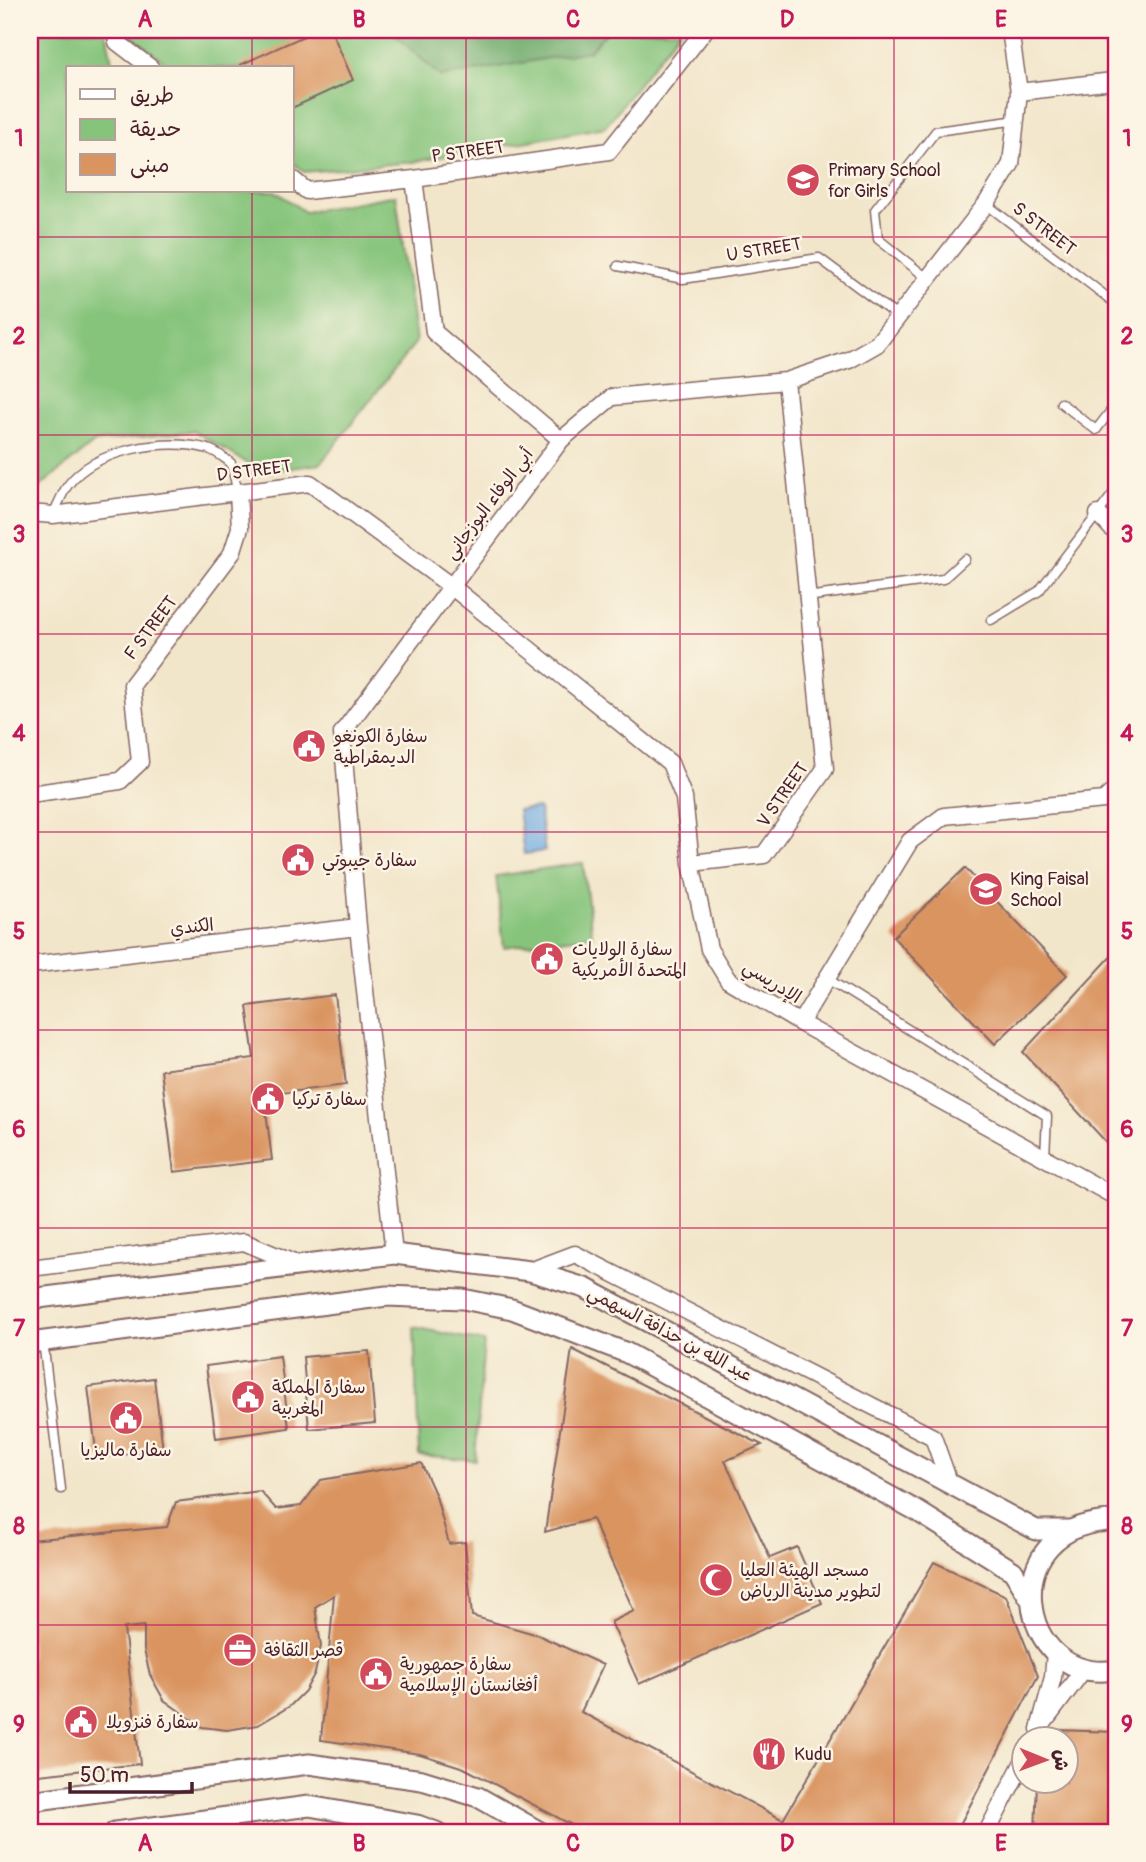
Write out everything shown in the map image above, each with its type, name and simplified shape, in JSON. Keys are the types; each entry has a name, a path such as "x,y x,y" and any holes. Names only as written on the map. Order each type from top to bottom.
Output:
{"street":[{"path":"116,30 117,42 147,66"},
{"name":"P STREET","path":"561,440 434,332 414,179 609,151 705,30"},
{"name":"أبي الوفاء البوزجاني","path":"394,1254 358,927 342,733 561,440 612,397 786,381 849,360 877,344 986,204 1011,164 1019,92 1010,30"},
{"path":"1019,92 1113,81 1116,77"},
{"path":"294,181 307,191 414,179"},
{"name":"V STREET","path":"691,863 764,855 825,769 786,381"},
{"name":"D STREET","path":"30,513 53,515 310,483 451,586 495,622"},
{"name":"F STREET","path":"30,794 120,781 140,762 132,685 232,553 240,528 238,493"},
{"path":"1098,514 1116,533"},
{"name":"الإدريسي","path":"495,622 670,763 684,798 691,863 709,949 729,980 800,1023 1116,1197"},
{"path":"800,1023 910,841 944,816 1104,800 1116,789"},
{"name":"الكندي","path":"30,964 358,927"},
{"path":"30,1268 244,1242 301,1266"},
{"name":"عبد الله بن حذافة السهمي","path":"30,1299 394,1254 530,1272 585,1288 1036,1530 1069,1530"},
{"path":"530,1272 575,1254 933,1437 949,1482"},
{"name":"عبد الله بن حذافة السهمي","path":"36,1342 387,1296 463,1300 512,1309 627,1353 917,1511 1013,1571 1031,1600"},
{"path":"1116,1521 1092,1522 1069,1530 1052,1543 1040,1560 1032,1579 1031,1600 1038,1628 1055,1652 1084,1669 1116,1670"},
{"path":"1038,1726 1053,1677 1055,1652"},
{"path":"1042,1726 1084,1669"},
{"path":"30,1801 309,1764 422,1780 478,1797 540,1832"},
{"path":"988,1832 1010,1788"},
{"path":"115,1832 309,1806 417,1825 436,1832"}],"lane":[{"path":"927,278 878,239 874,209 936,131 1018,120"},
{"name":"S STREET","path":"986,204 1116,304"},
{"name":"U STREET","path":"618,266 683,279 819,258 897,316"},
{"path":"1061,403 1096,430 1116,404"},
{"path":"53,515 68,485 91,464 121,451 178,444 210,449 231,463 238,493"},
{"path":"991,620 1039,591 1116,490"},
{"path":"806,597 943,579 965,559"},
{"path":"826,978 1047,1116 1045,1157"},
{"path":"36,1342 61,1489"}],"green space":[{"path":"30,30 106,30 113,66 66,66 66,192 276,192 305,212 396,195 416,342 320,464 262,472 194,431 95,442 30,495"},
{"path":"128,30 680,30 605,127 413,162 304,172 294,164 294,66 170,66 129,34"},
{"path":"390,30 608,30 589,51 441,77"},
{"path":"583,863 592,936 504,947 496,876"},
{"path":"414,1327 484,1342 475,1460 419,1455"}],"water":[{"path":"539,808 545,851 524,854 518,810"}],"building":[{"path":"317,30 331,30 353,80 294,107 294,66 240,65"},
{"path":"965,868 1067,975 995,1044 893,937"},
{"path":"1116,951 1116,1153 1023,1052"},
{"path":"335,995 346,1085 264,1095 272,1160 174,1172 161,1070 254,1058 247,1006"},
{"path":"572,1349 762,1445 725,1461 770,1558 797,1547 822,1603 639,1684 611,1622 634,1611 592,1519 545,1532"},
{"path":"369,1351 375,1423 309,1429 303,1357"},
{"name":"سفارة المملكة المغربية","path":"280,1356 289,1428 216,1438 206,1366"},
{"name":"سفارة ماليزيا","path":"154,1378 163,1450 97,1458 88,1387"},
{"path":"421,1463 436,1496 449,1544 465,1542 472,1616 538,1635 603,1665 581,1712 783,1820 934,1562 1006,1596 1038,1676 956,1832 585,1832 464,1768 420,1754 321,1740 334,1595 315,1607 321,1646 315,1673 305,1691 290,1706 258,1725 227,1730 202,1727 164,1700 150,1675 144,1650 144,1626 124,1628 140,1764 30,1776 30,1540 167,1527 176,1502 260,1491 276,1509 301,1506 321,1480"},
{"path":"1080,1731 1116,1732 1116,1808 1109,1807 1109,1832 1035,1832 1036,1796 1080,1796"}],"place":[{"name":"Primary School for Girls","path":"803,180"},
{"name":"سفارة الكونغو الديمقراطية","path":"309,746"},
{"name":"سفارة جيبوتي","path":"298,860"},
{"name":"King Faisal School","path":"986,889"},
{"name":"سفارة الولايات المتحدة الأمريكية","path":"547,959"},
{"name":"سفارة تركيا","path":"268,1099"},
{"name":"سفارة المملكة المغربية","path":"248,1397"},
{"name":"سفارة ماليزيا","path":"126,1418"},
{"name":"مسجد الهيئة العليا لتطوير مدينة الرياض","path":"716,1580"},
{"name":"قصر الثقافة","path":"240,1650"},
{"name":"سفارة جمهورية أفغانستان الإسلامية","path":"376,1674"},
{"name":"سفارة فنزويلا","path":"81,1722"},
{"name":"Kudu","path":"769,1754"}]}
